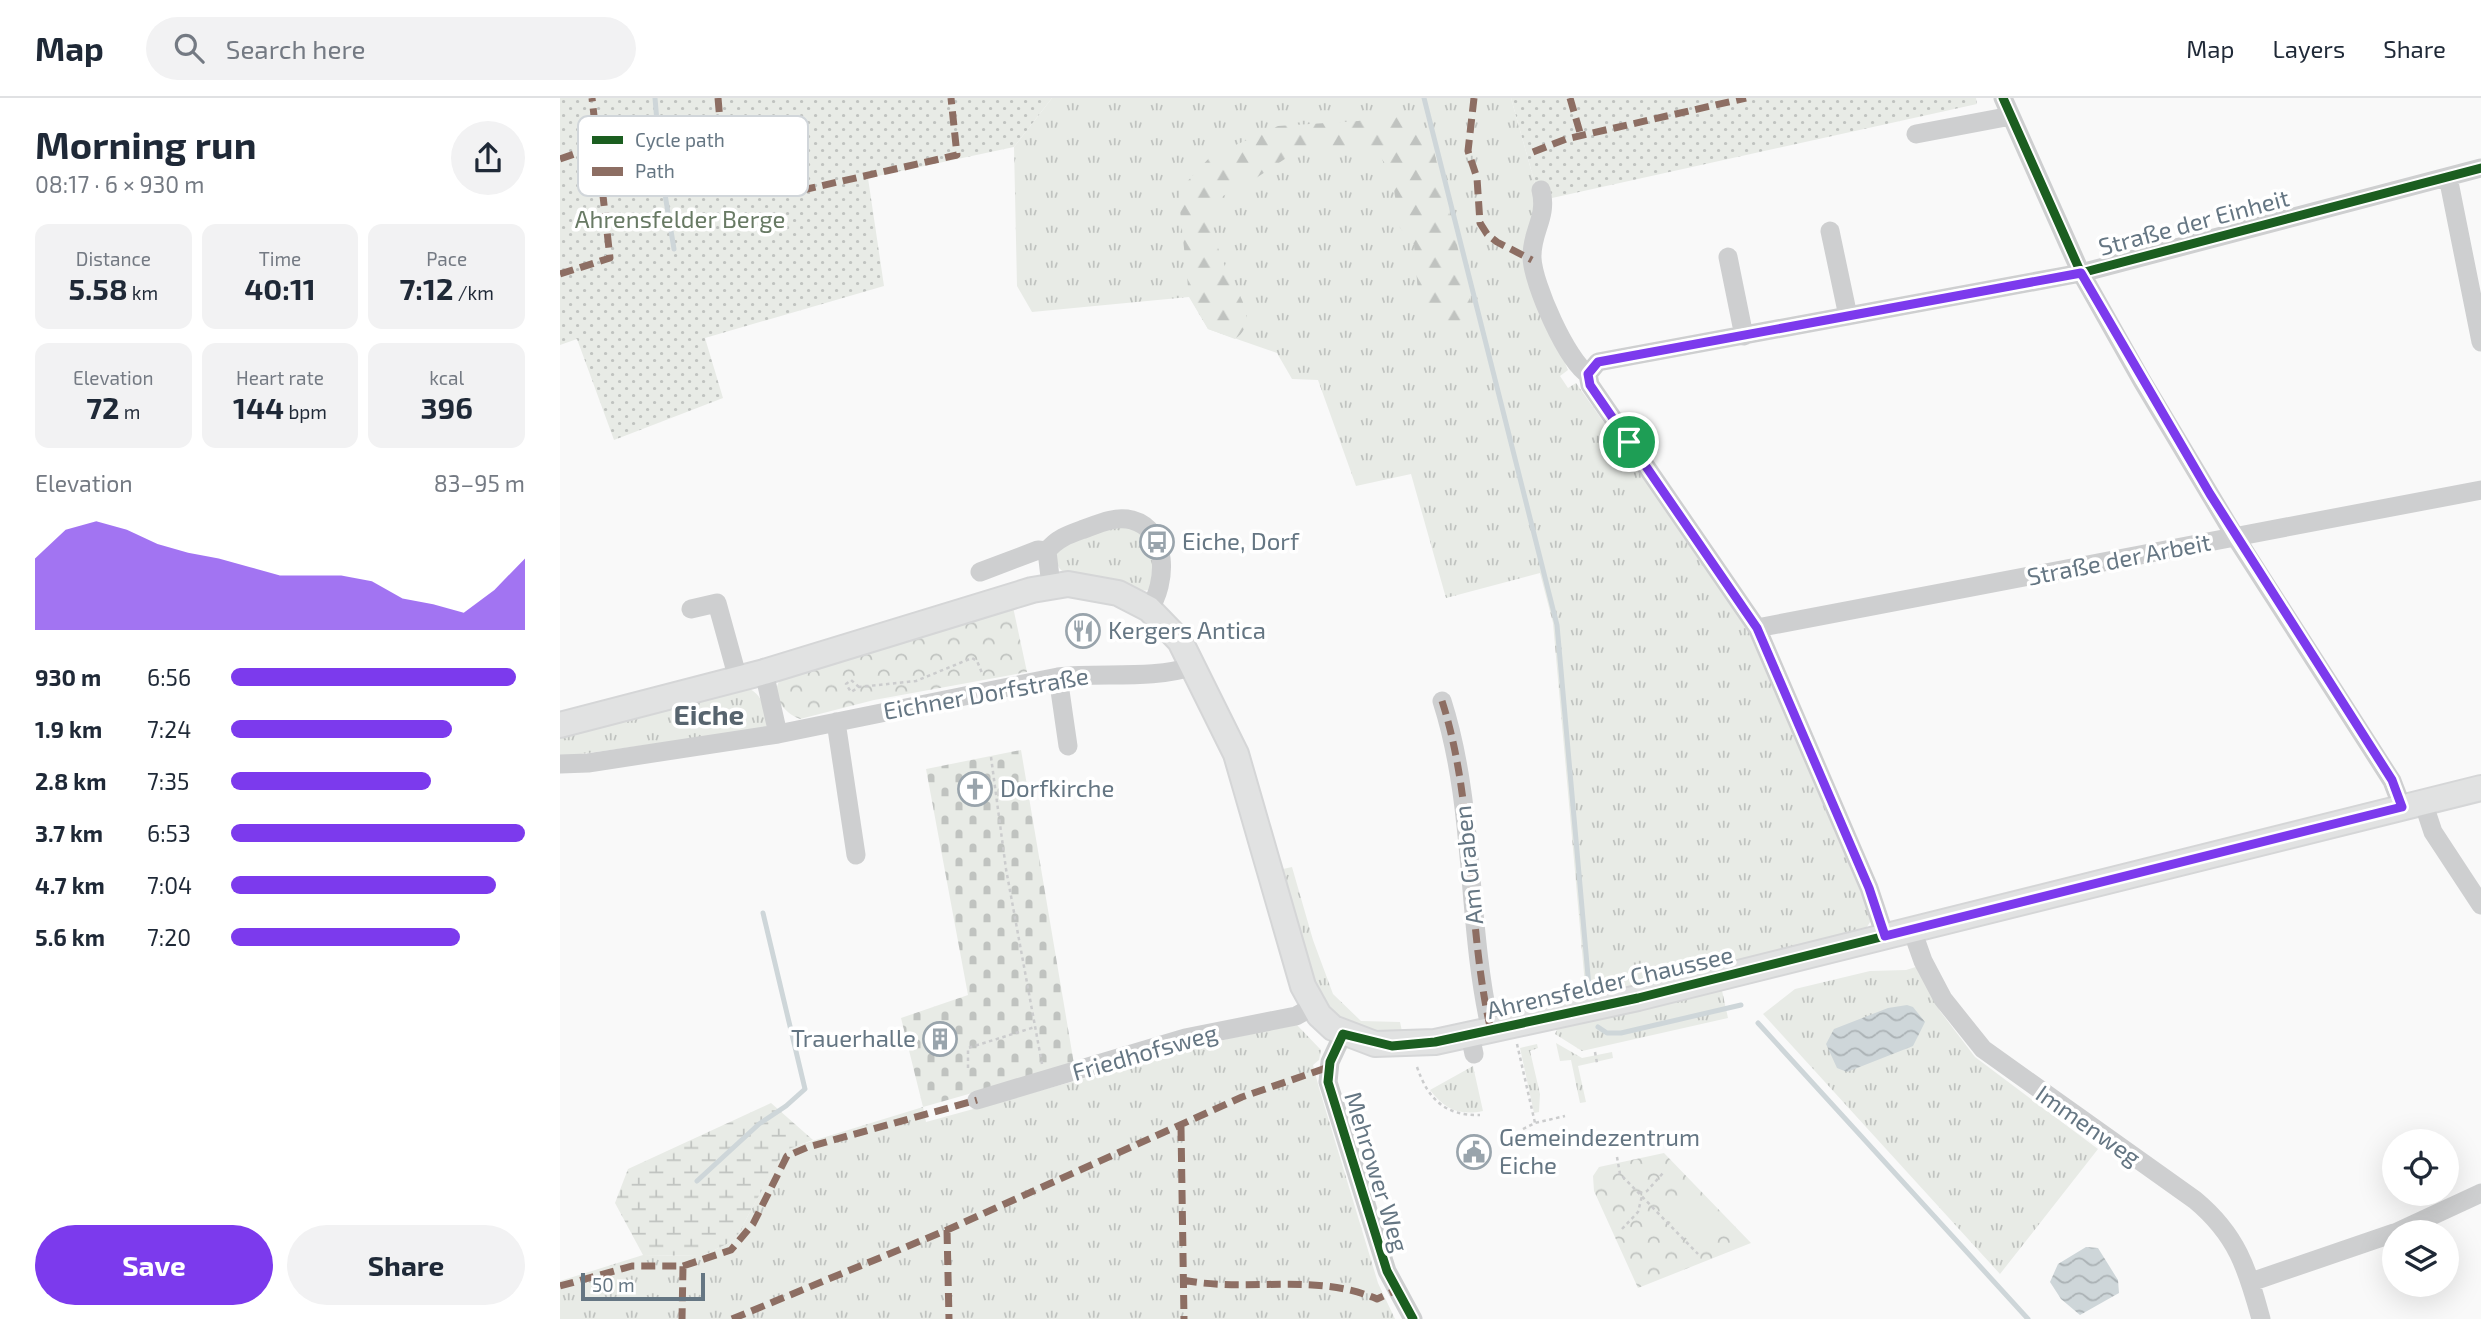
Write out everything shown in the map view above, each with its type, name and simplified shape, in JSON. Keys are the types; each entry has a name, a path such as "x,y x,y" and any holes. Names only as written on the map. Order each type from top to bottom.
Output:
{"main road":[{"path":"560,725 764,672 1051,586 1068,584 1106,590 1149,609 1166,623 1194,666 1236,754 1293,961 1314,1006 1324,1020 1343,1034"},
{"name":"Ahrensfelder Chaussee","path":"1343,1034 1392,1046 1479,1040 2481,788"}],"street":[{"path":"1916,134 2007,107 2081,273 2236,538 2392,780 2433,832 2481,905"},
{"name":"Straße der Einheit","path":"1581,377 1598,362 2081,273 2481,168"},
{"path":"2448,177 2481,342"},
{"path":"1541,190 1545,212 1534,242 1533,264 1571,357 1581,377 1590,385 1757,628 1869,888 1885,936"},
{"path":"1830,231 1848,316"},
{"path":"1728,257 1744,336"},
{"name":"Straße der Arbeit","path":"1757,628 2481,490"},
{"path":"1051,586 1047,551 1055,541 1106,521 1134,520 1149,529 1156,538 1162,565 1159,589 1149,609"},
{"path":"980,572 1038,550 1047,551"},
{"path":"691,609 717,603 737,679"},
{"name":"Eichner Dorfstraße","path":"560,764 694,753 784,737 836,722 1058,677 1098,673 1157,674 1194,666"},
{"path":"764,672 784,737"},
{"path":"1058,677 1068,746"},
{"name":"Am Graben","path":"1442,701 1455,744 1480,979 1479,1040"},
{"path":"836,722 856,855"},
{"name":"Immenweg","path":"1912,930 1923,961 1943,999 1983,1049 2208,1212 2230,1236 2251,1283 2261,1319"},
{"name":"Friedhofsweg","path":"977,1100 1185,1038 1296,1016 1314,1006"},
{"name":"Mehrower Weg","path":"1343,1034 1330,1062 1328,1082 1387,1272 1413,1319"},
{"path":"2423,1220 2481,1193"},
{"path":"2251,1283 2382,1238"}],"path":[{"path":"859,687 905,684 972,659 980,667 986,692"},
{"path":"991,757 1006,869 1045,1081"},
{"path":"968,1068 968,1048 1035,1027"},
{"path":"1518,1049 1535,1123"},
{"path":"1595,1052 1597,1063"},
{"path":"1417,1067 1427,1091 1445,1110 1463,1116 1480,1115"},
{"path":"1523,1129 1535,1123 1565,1116"},
{"path":"1617,1157 1620,1174 1698,1254"},
{"path":"1622,1229 1638,1212 1641,1195 1663,1173"}],"green space":[{"name":"Ahrensfelder Berge","path":"560,98 1052,98 1014,147 868,178 884,286 705,338 723,398 614,440 577,339 560,345"},
{"path":"1052,98 1511,98 1537,191 1527,273 1568,370 1560,376 1568,388 1576,383 1748,626 1872,919 1863,933 1504,1017 1497,1009 1494,998 1504,1009 1568,995 1585,985 1553,623 1540,573 1446,598 1411,474 1356,486 1318,380 1292,379 1277,353 1208,329 1189,297 1032,312 1017,286 1014,147"},
{"path":"1511,98 1976,98 1977,104 1552,198 1549,187 1537,191"},
{"path":"1398,114 1420,126 1433,147 1471,302 1465,318 1448,327 1428,317 1418,292 1414,245 1400,228 1394,190 1384,162 1374,149 1303,147 1247,184 1223,196 1206,217 1246,312 1243,331 1235,339 1208,329 1189,296 1179,200 1183,186 1211,156 1278,126 1358,121"},
{"path":"1113,526 1137,529 1155,553 1150,590 1138,590 1102,577 1068,574 1058,566 1058,548"},
{"path":"1013,607 1027,672 874,700 800,719 788,712 779,701 778,683 783,677"},
{"path":"747,687 761,699 767,728 560,757 560,734"},
{"path":"1021,750 1074,1064 923,1107 901,1018 968,995 926,769"},
{"path":"1276,846 1283,869 1292,867 1313,940 1333,994 1361,1021 1400,1022 1403,1036 1376,1032 1353,1024 1334,1011 1317,990 1271,849"},
{"path":"1919,966 1940,1011 1975,1057 2098,1149 2000,1274 1763,1014 1795,989 1870,971 1906,970"},
{"path":"1721,986 1728,1018 1582,1051 1555,1034 1559,1025"},
{"path":"1297,1025 1321,1050 1319,1060 1313,1065 1319,1088 1378,1283 1395,1319 560,1319 560,1281 643,1255 702,1256 735,1240 783,1150 923,1107 926,1122 1231,1038"},
{"path":"1556,1043 1582,1058 1612,1052 1613,1058 1578,1066 1586,1102 1580,1103 1571,1060 1560,1061"},
{"path":"1537,1044 1538,1048 1530,1051 1540,1094 1539,1112 1534,1113 1520,1048"},
{"path":"1473,1066 1483,1111 1467,1113 1453,1110 1430,1090"},
{"path":"771,1103 813,1140 783,1151 735,1240 702,1256 643,1255 615,1203 628,1169"},
{"path":"1664,1153 1751,1243 1638,1288 1594,1191 1593,1176 1599,1167"},
{"path":"1686,1191 1720,1227 1697,1249 1662,1214"}],"water":[{"path":"1907,1005 1913,1007 1925,1022 1913,1046 1847,1072 1837,1068 1826,1044 1834,1029 1888,1008"},
{"path":"2086,1247 2098,1248 2118,1280 2119,1293 2080,1315 2061,1299 2050,1282 2058,1264"}],"waterway":[{"path":"655,98 656,116"},
{"path":"1424,98 1557,625 1589,987"},
{"path":"665,196 674,249"},
{"path":"697,1181 759,1124 805,1089 763,913"},
{"path":"1598,1027 1607,1033 1621,1033 1741,1005"},
{"path":"1758,1023 2028,1319"}],"marked path":[{"path":"592,98 594,116"},
{"path":"718,98 720,116"},
{"path":"808,189 957,155 951,98"},
{"path":"1474,98 1468,151 1477,178 1480,223 1487,234 1497,242 1532,260"},
{"path":"1570,98 1581,136"},
{"path":"1533,152 1566,139 1746,98"},
{"path":"560,159 578,153"},
{"path":"560,274 610,258 603,196"},
{"path":"1442,701 1460,782 1483,990 1491,1031"},
{"path":"732,1319 947,1230 1242,1097 1329,1067"},
{"path":"683,1266 731,1250 753,1224 787,1156 808,1147 977,1100"},
{"path":"1181,1127 1184,1319"},
{"path":"947,1230 949,1319"},
{"path":"560,1286 632,1266 683,1266 682,1319"},
{"path":"1183,1280 1232,1285 1330,1286 1377,1299 1396,1290"}],"cycle path":[{"path":"2003,98 2081,273 2236,538 2392,781 2402,807"},
{"path":"1413,1319 1387,1271 1328,1082 1330,1062 1343,1034 1392,1046 1435,1042 1638,998 1885,936 1869,888 1757,628 1590,385 1588,374 1598,362 2081,273 2481,168"}],"place":[{"name":"Eiche, Dorf","path":"1157,542"},
{"name":"Kergers Antica","path":"1083,631"},
{"name":"Dorfkirche","path":"975,789"},
{"name":"Trauerhalle","path":"940,1039"},
{"name":"Gemeindezentrum Eiche","path":"1474,1152"}],"district":[{"name":"Eiche","path":"709,715"}],"route":[{"path":"2081,273 2236,538 2392,780 2402,807 1885,936 1869,888 1757,628 1629,442 1590,385 1588,374 1598,362 2081,273"}]}
